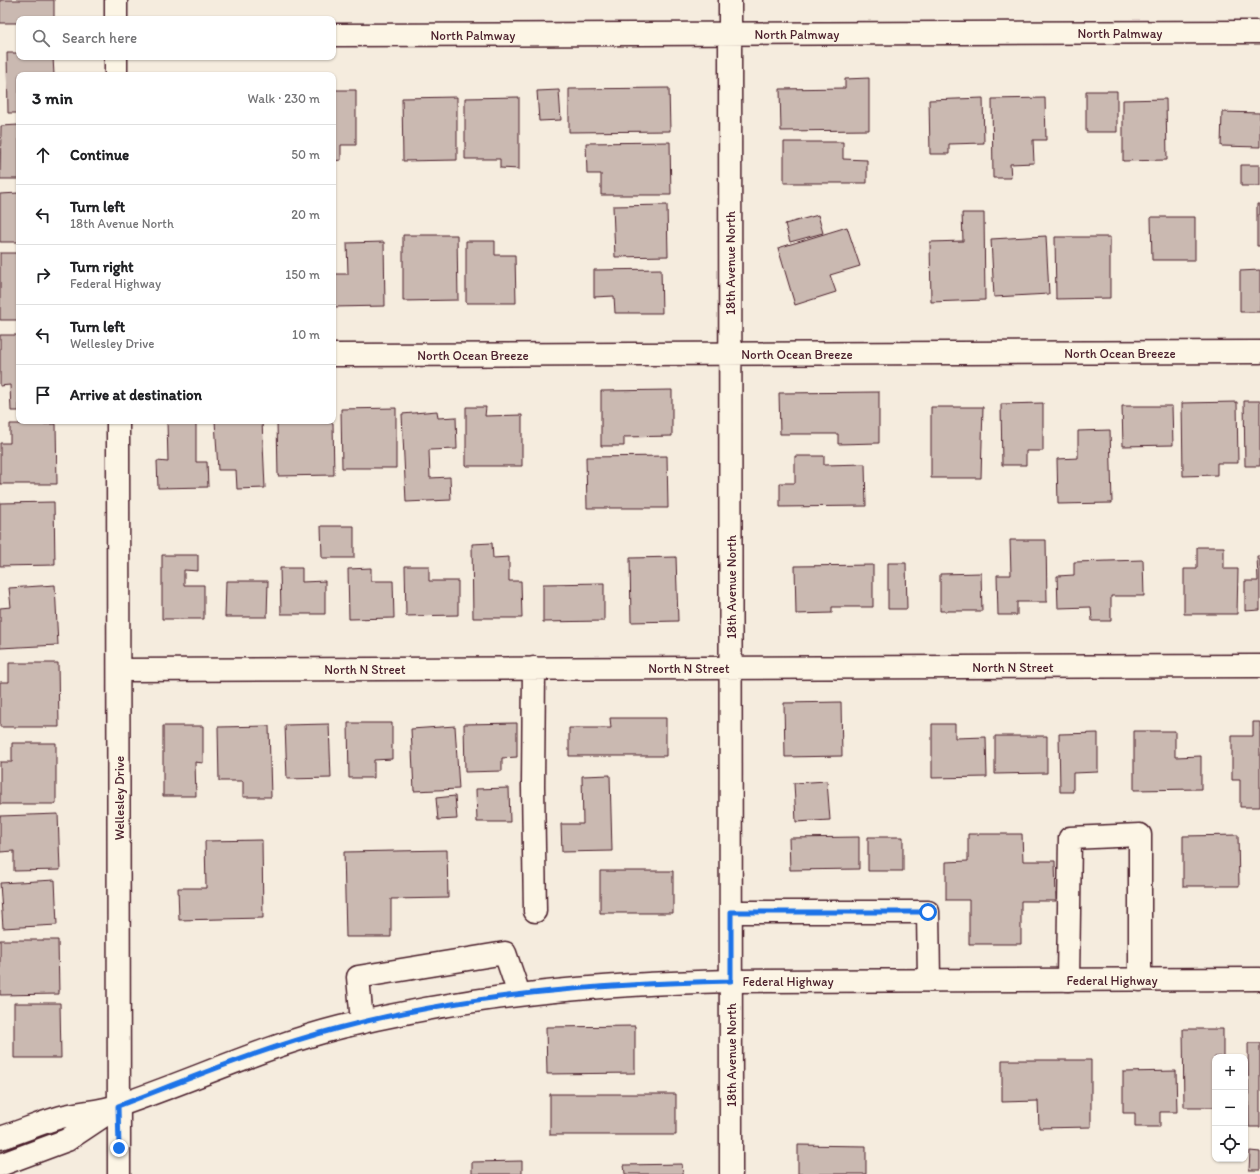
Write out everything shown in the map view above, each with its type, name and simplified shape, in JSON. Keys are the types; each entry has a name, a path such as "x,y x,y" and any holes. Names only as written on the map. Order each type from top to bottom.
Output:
{"street":[{"path":"116,0 116,16"},
{"name":"18th Avenue North","path":"730,0 731,1174"},
{"name":"North Palmway","path":"336,36 1260,32"},
{"path":"116,60 116,72"},
{"name":"North Ocean Breeze","path":"336,356 1260,352"},
{"name":"Wellesley Drive","path":"118,424 119,1174"},
{"name":"North N Street","path":"119,670 1260,666"},
{"path":"534,668 533,786 535,911"},
{"path":"1068,980 1070,838 1140,834 1140,980"},
{"path":"731,912 928,912 929,980"},
{"path":"362,1022 358,977 505,953 519,994"},
{"name":"Federal Highway","path":"0,1138 60,1117 118,1106 265,1049 362,1022 417,1010 519,994 650,983 731,981 1260,979"},
{"name":"Federal Highway","path":"0,1165 67,1140 118,1106"}],"building":[{"path":"0,0 54,0 54,16 16,16 16,23 0,23"},
{"path":"7,53 16,53 16,60 53,60 54,72 16,72 16,113 8,113"},
{"path":"869,78 869,130 781,131 780,89 845,88 845,79"},
{"path":"669,88 670,131 569,132 569,89"},
{"path":"336,90 356,90 356,145 341,145 341,160 336,161"},
{"path":"559,90 561,120 539,121 537,91"},
{"path":"1086,91 1117,91 1117,132 1086,132"},
{"path":"457,97 457,160 403,161 402,98"},
{"path":"519,97 519,169 500,168 500,159 465,159 465,98"},
{"path":"983,98 984,143 949,144 949,154 930,154 929,100"},
{"path":"1045,98 1046,140 1033,140 1034,163 1010,164 1011,178 993,178 992,99"},
{"path":"1166,99 1167,160 1123,161 1123,100"},
{"path":"1222,112 1260,113 1260,147 1221,146"},
{"path":"16,125 16,179 0,179 1,126"},
{"path":"670,142 671,195 601,195 601,174 587,174 586,143"},
{"path":"784,142 843,142 843,159 867,160 867,183 784,183"},
{"path":"1241,165 1260,165 1260,186 1241,186"},
{"path":"16,193 16,242 0,242 0,194"},
{"path":"1257,204 1260,204 1260,246 1257,246"},
{"path":"667,205 668,256 615,257 613,206"},
{"path":"962,213 984,213 985,300 931,302 930,242 963,241"},
{"path":"818,215 823,233 790,242 785,224"},
{"path":"1151,217 1195,217 1195,260 1152,260"},
{"path":"847,227 860,266 830,275 836,292 795,305 778,248"},
{"path":"403,235 457,235 458,300 403,301"},
{"path":"1046,236 1049,294 994,297 991,239"},
{"path":"1055,237 1110,237 1110,298 1056,299"},
{"path":"466,241 495,241 495,255 515,255 516,303 466,303"},
{"path":"384,242 385,306 336,307 336,274 348,274 347,243"},
{"path":"0,253 16,253 16,320 0,320"},
{"path":"661,269 662,313 615,313 614,296 594,297 594,270"},
{"path":"1260,270 1260,312 1240,312 1240,271"},
{"path":"0,335 16,335 16,411 11,411 10,385 0,386"},
{"path":"672,390 672,436 624,437 624,446 601,446 601,391"},
{"path":"879,392 879,443 838,444 838,434 780,434 779,393"},
{"path":"1244,401 1260,401 1260,466 1245,466"},
{"path":"1237,402 1238,463 1217,463 1217,475 1183,476 1182,403"},
{"path":"1043,403 1043,451 1026,451 1026,465 1002,465 1001,404"},
{"path":"1122,406 1172,406 1173,445 1123,446"},
{"path":"466,407 486,407 485,416 522,415 522,466 466,466"},
{"path":"931,407 983,407 981,478 931,478"},
{"path":"396,408 396,468 342,468 341,409"},
{"path":"437,411 438,418 456,417 457,449 429,450 430,478 450,477 451,500 406,502 402,414"},
{"path":"10,424 56,424 57,484 0,484 0,443 10,443"},
{"path":"167,424 196,424 196,462 207,462 208,487 158,488 157,461 168,462"},
{"path":"215,424 262,424 265,488 237,489 236,470 218,470"},
{"path":"277,424 333,424 334,475 278,476"},
{"path":"1110,430 1112,503 1058,504 1057,459 1078,458 1078,431"},
{"path":"667,456 668,508 587,508 586,457"},
{"path":"795,456 824,456 824,465 865,464 866,506 780,507 780,483 795,483"},
{"path":"54,502 55,565 0,566 0,503"},
{"path":"321,526 354,526 354,558 322,558"},
{"path":"1010,540 1046,540 1047,602 1017,602 1017,615 998,615 997,575 1011,575"},
{"path":"492,543 493,558 509,557 509,581 521,581 522,618 473,618 472,544"},
{"path":"1197,547 1224,547 1224,569 1238,569 1237,614 1184,614 1184,569 1197,569"},
{"path":"162,555 198,555 198,571 184,570 184,585 204,585 204,619 162,619"},
{"path":"1257,556 1260,556 1260,610 1245,611 1245,581 1258,581"},
{"path":"676,557 678,621 631,622 630,558"},
{"path":"1143,560 1144,596 1111,596 1111,621 1092,621 1091,607 1058,608 1057,576 1074,575 1074,562"},
{"path":"888,563 906,563 907,609 888,609"},
{"path":"873,565 873,607 832,607 832,613 796,614 795,566"},
{"path":"405,566 429,566 429,581 458,581 458,615 406,616"},
{"path":"280,568 302,568 302,582 325,581 325,614 281,614"},
{"path":"371,568 371,581 393,581 394,618 349,619 348,569"},
{"path":"981,573 982,611 940,611 940,574"},
{"path":"226,581 268,581 267,617 225,617"},
{"path":"604,583 604,621 543,622 543,584"},
{"path":"55,585 58,645 0,648 0,608 11,607 9,588"},
{"path":"9,663 58,663 59,727 0,727 0,682 9,682"},
{"path":"841,702 842,756 785,757 784,703"},
{"path":"610,718 666,718 666,756 569,756 569,728 611,728"},
{"path":"1253,722 1260,722 1260,807 1240,807 1240,780 1232,780 1232,736 1253,736"},
{"path":"348,723 392,723 392,759 374,760 374,778 349,778"},
{"path":"517,723 517,757 502,758 502,771 465,772 464,724"},
{"path":"329,724 331,778 287,779 285,725"},
{"path":"932,724 955,724 955,738 986,737 987,777 932,778"},
{"path":"163,726 203,726 203,763 195,762 196,796 163,796"},
{"path":"269,726 271,797 243,797 243,781 219,781 218,727"},
{"path":"455,726 459,789 414,791 411,729"},
{"path":"1134,731 1175,731 1175,757 1201,756 1201,789 1134,790"},
{"path":"1098,733 1098,772 1073,773 1073,792 1060,792 1059,734"},
{"path":"995,736 1047,736 1047,773 995,774"},
{"path":"12,743 56,743 56,804 0,804 0,762 12,762"},
{"path":"610,775 612,851 562,852 561,824 583,824 582,776"},
{"path":"827,781 830,820 796,822 794,783"},
{"path":"509,788 510,822 477,822 476,789"},
{"path":"455,796 457,819 438,820 436,798"},
{"path":"58,814 60,870 14,871 14,851 0,852 0,816"},
{"path":"968,834 1022,834 1023,861 1055,861 1056,901 1021,901 1021,944 969,944 969,900 946,900 946,862 968,861"},
{"path":"1238,835 1239,886 1183,886 1183,836"},
{"path":"859,837 859,869 790,870 789,838"},
{"path":"868,837 903,837 903,871 868,871"},
{"path":"262,840 263,918 179,920 178,888 206,888 205,841"},
{"path":"447,850 448,898 391,899 391,937 346,937 344,852"},
{"path":"600,871 673,871 673,913 600,913"},
{"path":"55,880 57,925 3,928 0,883"},
{"path":"0,940 58,940 59,994 0,995"},
{"path":"14,1003 60,1003 61,1058 14,1058"},
{"path":"635,1026 635,1073 547,1074 546,1027"},
{"path":"1183,1029 1223,1029 1223,1054 1212,1054 1212,1107 1184,1107"},
{"path":"1248,1043 1260,1043 1260,1127 1249,1127"},
{"path":"1002,1060 1091,1060 1091,1127 1039,1128 1038,1101 1002,1102"},
{"path":"1176,1071 1177,1112 1160,1112 1160,1127 1135,1127 1135,1113 1123,1113 1123,1072"},
{"path":"550,1094 676,1094 676,1135 550,1135"},
{"path":"798,1145 866,1146 866,1174 798,1174"},
{"path":"1250,1151 1260,1152 1260,1170 1249,1170"},
{"path":"522,1161 522,1174 472,1174 472,1162"},
{"path":"682,1164 683,1174 625,1174 624,1165"}],"route":[{"path":"119,1148 118,1106 265,1049 340,1027 417,1010 494,997 572,988 650,983 731,981 731,912 928,912"}]}
